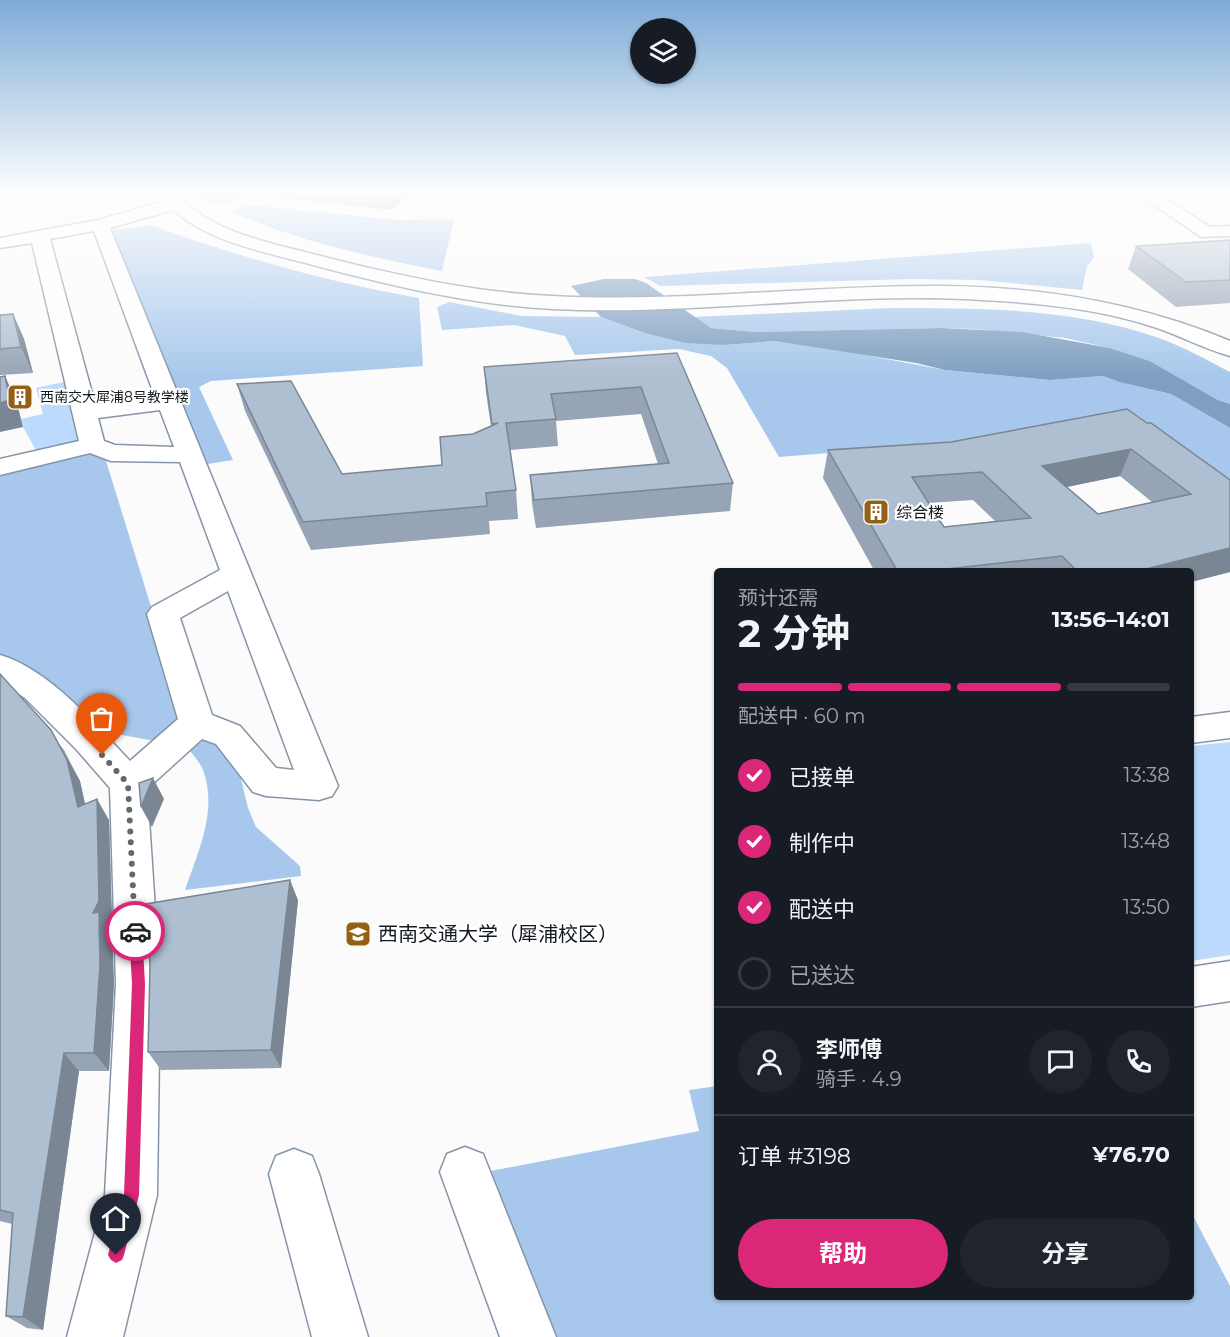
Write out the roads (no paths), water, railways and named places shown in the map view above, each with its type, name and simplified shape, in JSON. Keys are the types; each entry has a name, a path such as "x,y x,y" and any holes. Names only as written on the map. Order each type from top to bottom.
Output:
{"street":[{"path":"44,253 93,445"},
{"path":"111,253 318,786 266,782 228,735 198,723"},
{"path":"293,253 353,270 495,296 565,303 932,292 994,294 1061,300 1134,312 1169,323 1230,349"},
{"path":"84,413 169,402"},
{"path":"0,467 93,445 111,453 190,455"},
{"path":"198,723 163,614 236,574"},
{"path":"0,666 37,690 89,740 128,784 138,984 131,1195 95,1337"},
{"path":"128,784 198,723"},
{"path":"1194,730 1230,725"},
{"path":"1194,987 1230,981"},
{"path":"465,1172 528,1337"},
{"path":"294,1174 340,1337"}],"place":[{"name":"西南交大犀浦8号教学楼","path":"20,397"},
{"name":"综合楼","path":"876,512"},
{"name":"西南交通大学（犀浦校区）","path":"358,934"}]}
